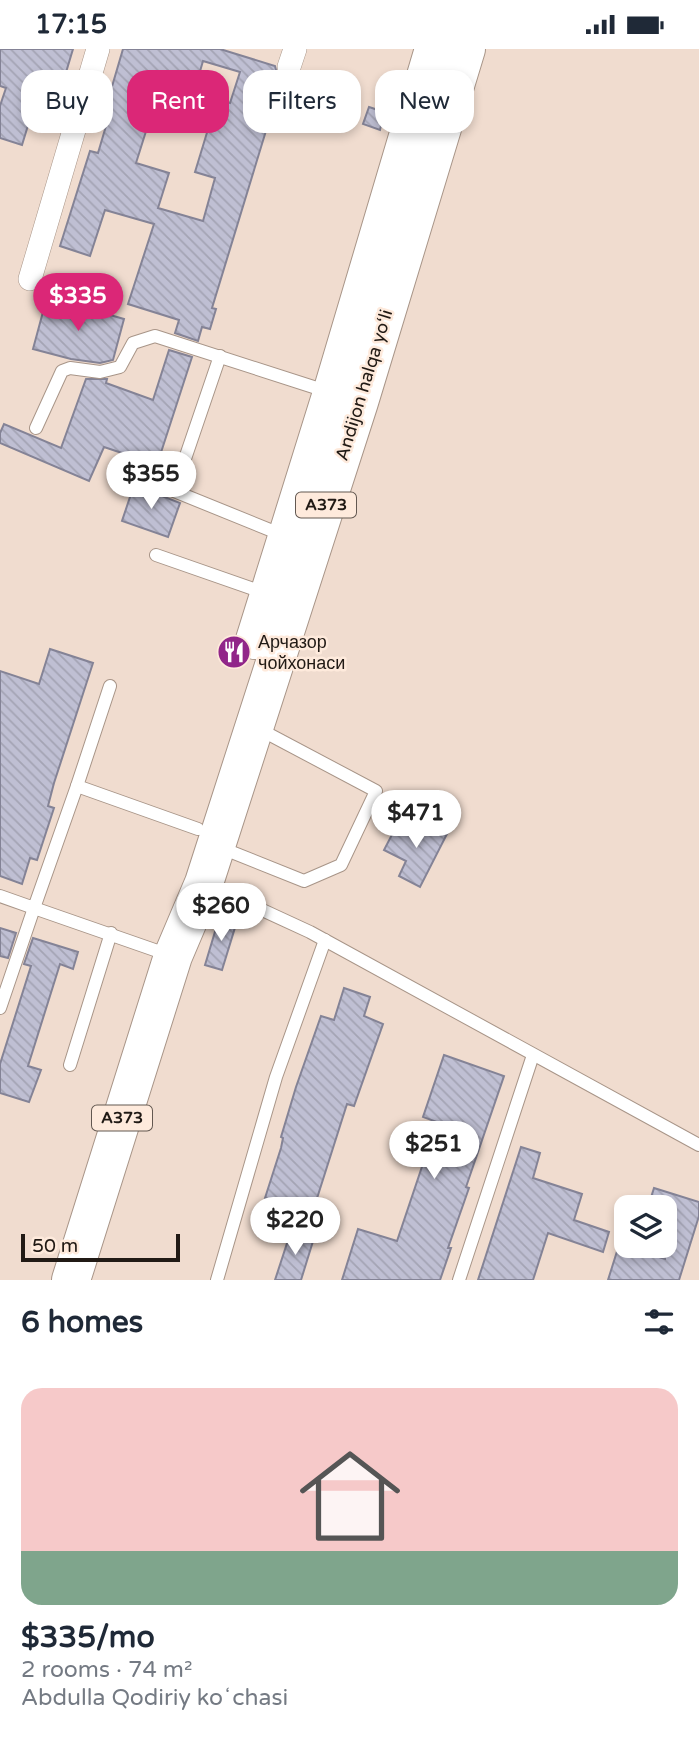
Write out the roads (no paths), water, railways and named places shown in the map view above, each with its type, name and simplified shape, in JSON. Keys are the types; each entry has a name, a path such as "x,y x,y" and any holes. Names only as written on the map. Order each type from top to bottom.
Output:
{"highway":[{"name":"Andijon halqa yo‘li","path":"71,1280 173,956 204,883 207,838 269,594 434,49"},
{"name":"Andijon halqa yo‘li","path":"173,956 184,875 207,838 254,727 359,402 466,49"}],"street":[{"path":"30,279 98,49"}],"lane":[{"path":"36,428 62,371 70,368 100,372 120,367 134,343 155,336 332,393"},
{"path":"220,356 174,491 286,537"},
{"path":"156,555 269,594"},
{"path":"0,1008 110,686"},
{"path":"77,786 207,838 304,881 341,865 376,791 254,727"},
{"path":"204,883 325,940 699,1145"},
{"path":"0,896 173,956"},
{"path":"70,1065 111,933"},
{"path":"217,1280 276,1077 325,940"},
{"path":"459,1280 533,1055"}],"place":[{"name":"Арчазор чойхонаси","path":"234,652"}]}
